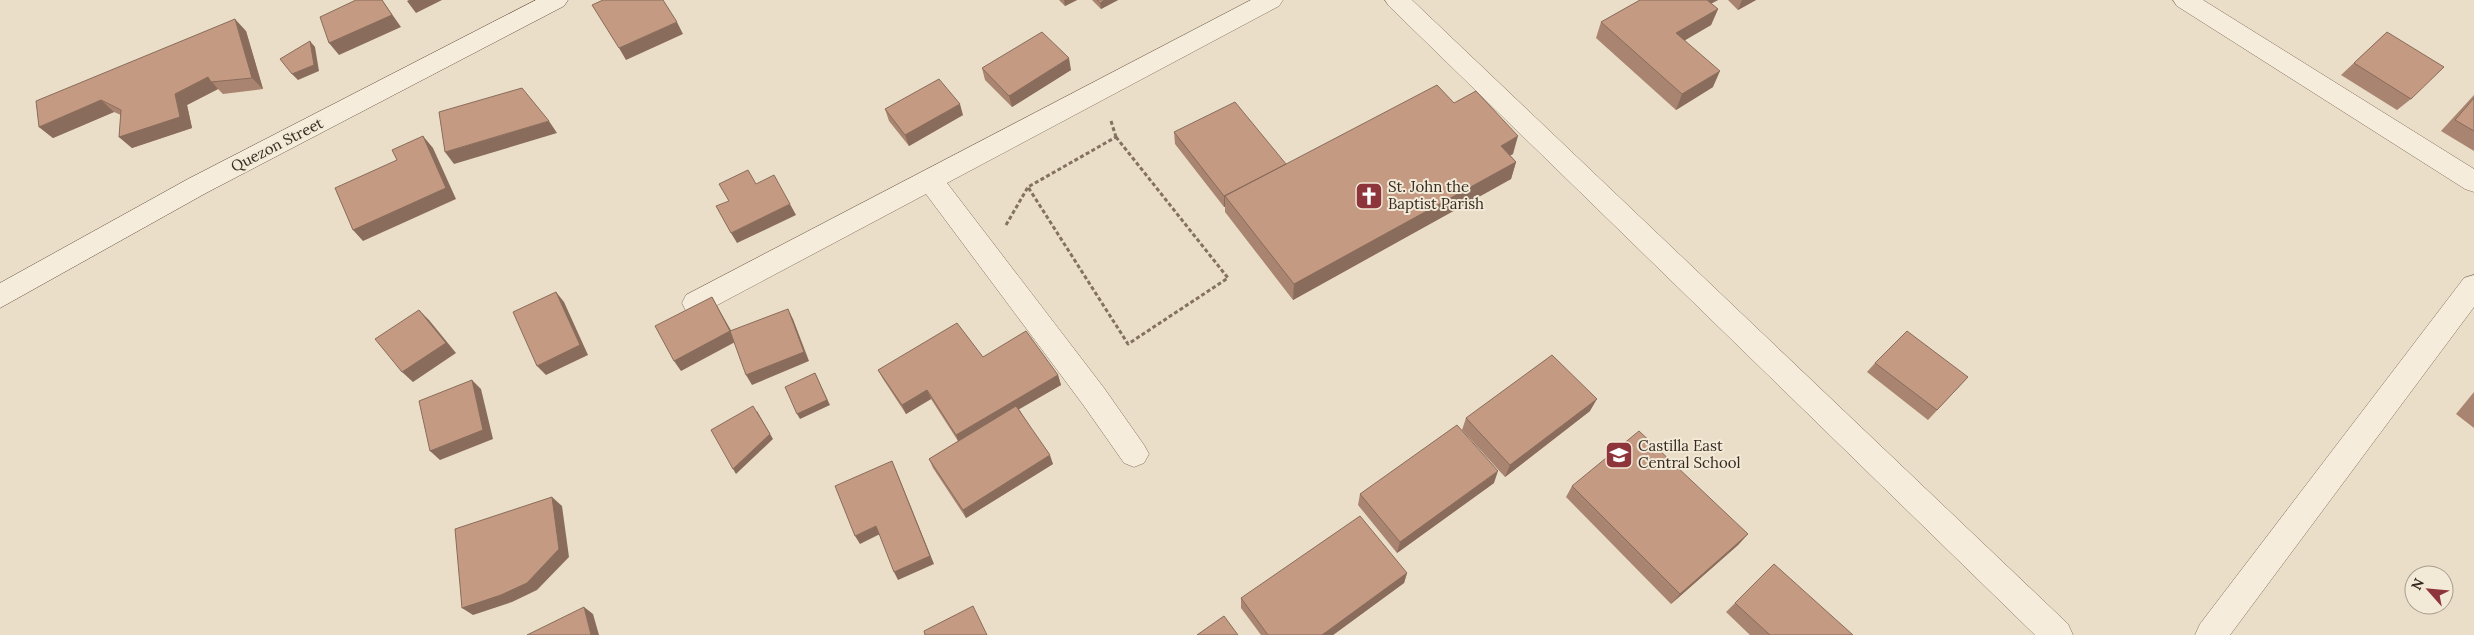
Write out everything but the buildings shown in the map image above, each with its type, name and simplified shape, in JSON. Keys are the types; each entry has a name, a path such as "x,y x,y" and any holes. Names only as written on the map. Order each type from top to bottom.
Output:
{"street":[{"name":"Quezon Street","path":"0,296 197,186 556,0"},
{"path":"696,303 1271,0"},
{"path":"1397,0 2057,635"},
{"path":"2184,0 2474,182"},
{"path":"930,180 1094,397 1134,454"},
{"path":"2211,635 2474,286"}],"path":[{"path":"987,256 1028,187 1116,137 1228,278 1128,344 1028,187"}],"place":[{"name":"St. John the Baptist Parish","path":"1369,196"},
{"name":"Castilla East Central School","path":"1619,455"}]}
